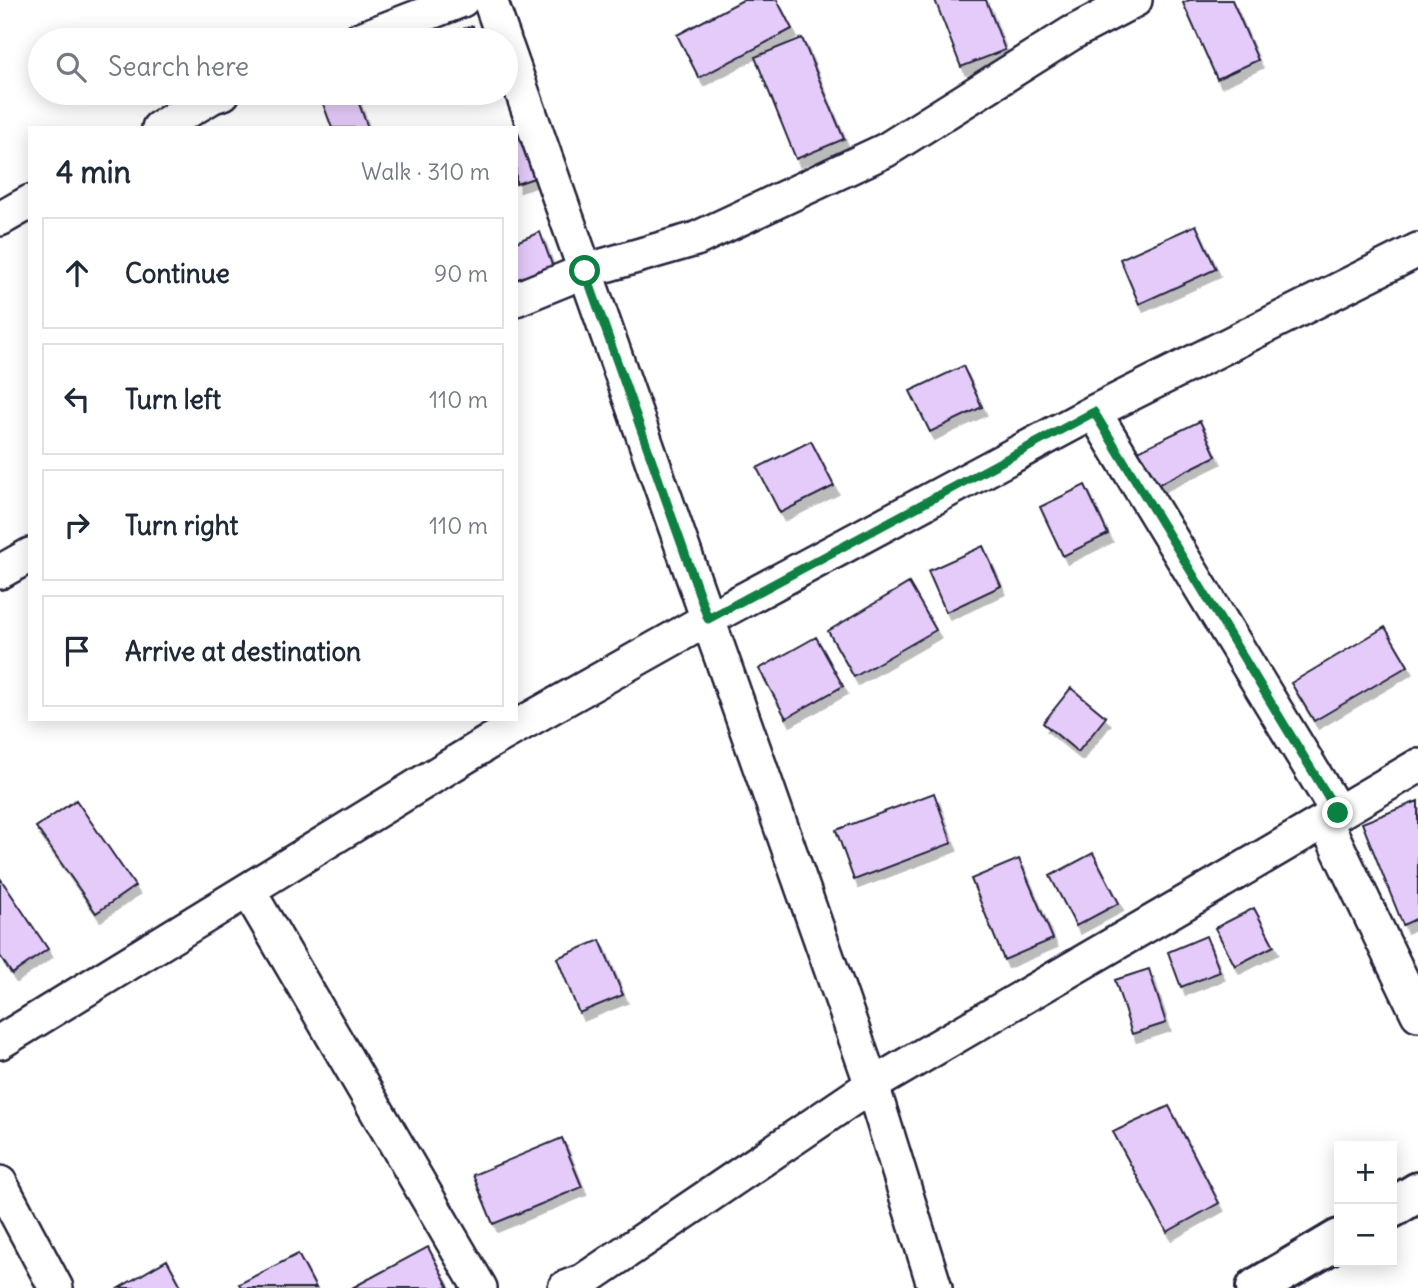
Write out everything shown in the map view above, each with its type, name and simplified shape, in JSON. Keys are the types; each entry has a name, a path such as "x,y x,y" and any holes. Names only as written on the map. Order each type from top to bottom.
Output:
{"main road":[{"path":"1397,1205 1418,1192"},
{"path":"1256,1288 1334,1242"}],"street":[{"path":"389,28 462,0"},
{"path":"490,0 500,28"},
{"path":"518,298 585,271 696,239 886,150 1072,33 1135,0"},
{"path":"518,80 872,1085 935,1288"},
{"path":"162,126 198,105"},
{"path":"0,219 28,203"},
{"path":"0,1042 489,743 708,619 1094,412 1418,250"},
{"path":"1094,412 1332,817 1418,1014"},
{"path":"0,572 28,556"},
{"path":"565,1288 583,1281 872,1085 1418,766"},
{"path":"248,890 480,1288"},
{"path":"0,1183 56,1288"}],"building":[{"path":"743,0 777,0 792,29 699,78 677,35"},
{"path":"935,0 986,0 1005,50 961,67"},
{"path":"1189,0 1232,0 1258,60 1217,79 1183,3"},
{"path":"802,38 844,139 796,159 755,57"},
{"path":"323,105 359,105 367,126 331,126"},
{"path":"518,133 534,178 518,183"},
{"path":"1196,225 1216,269 1139,304 1120,259"},
{"path":"540,232 555,273 518,287 518,241"},
{"path":"963,366 982,407 930,432 910,391"},
{"path":"1200,421 1216,456 1153,487 1136,452"},
{"path":"811,441 834,486 780,513 757,468"},
{"path":"1085,485 1108,534 1063,556 1040,507"},
{"path":"983,546 1001,586 946,612 928,571"},
{"path":"909,583 936,630 854,677 828,631"},
{"path":"1385,627 1408,666 1314,721 1291,683"},
{"path":"816,637 843,686 786,718 759,669"},
{"path":"1071,688 1106,717 1078,752 1043,723"},
{"path":"934,793 952,843 854,880 836,830"},
{"path":"76,800 135,886 96,913 36,827"},
{"path":"1418,801 1418,918 1403,925 1362,823"},
{"path":"1093,853 1119,903 1076,926 1050,876"},
{"path":"1019,859 1053,939 1004,960 971,879"},
{"path":"0,878 48,949 12,974 0,956"},
{"path":"1254,908 1274,946 1235,966 1215,928"},
{"path":"1206,936 1220,972 1181,987 1168,952"},
{"path":"600,940 623,995 579,1013 557,958"},
{"path":"1149,969 1166,1023 1132,1034 1115,980"},
{"path":"1169,1106 1219,1203 1167,1232 1113,1132"},
{"path":"562,1138 582,1187 493,1224 473,1175"},
{"path":"428,1247 449,1288 352,1288"},
{"path":"298,1254 316,1288 242,1288 239,1284"},
{"path":"167,1260 182,1288 119,1288"}],"route":[{"path":"585,271 708,619 1094,412 1338,813"}]}
